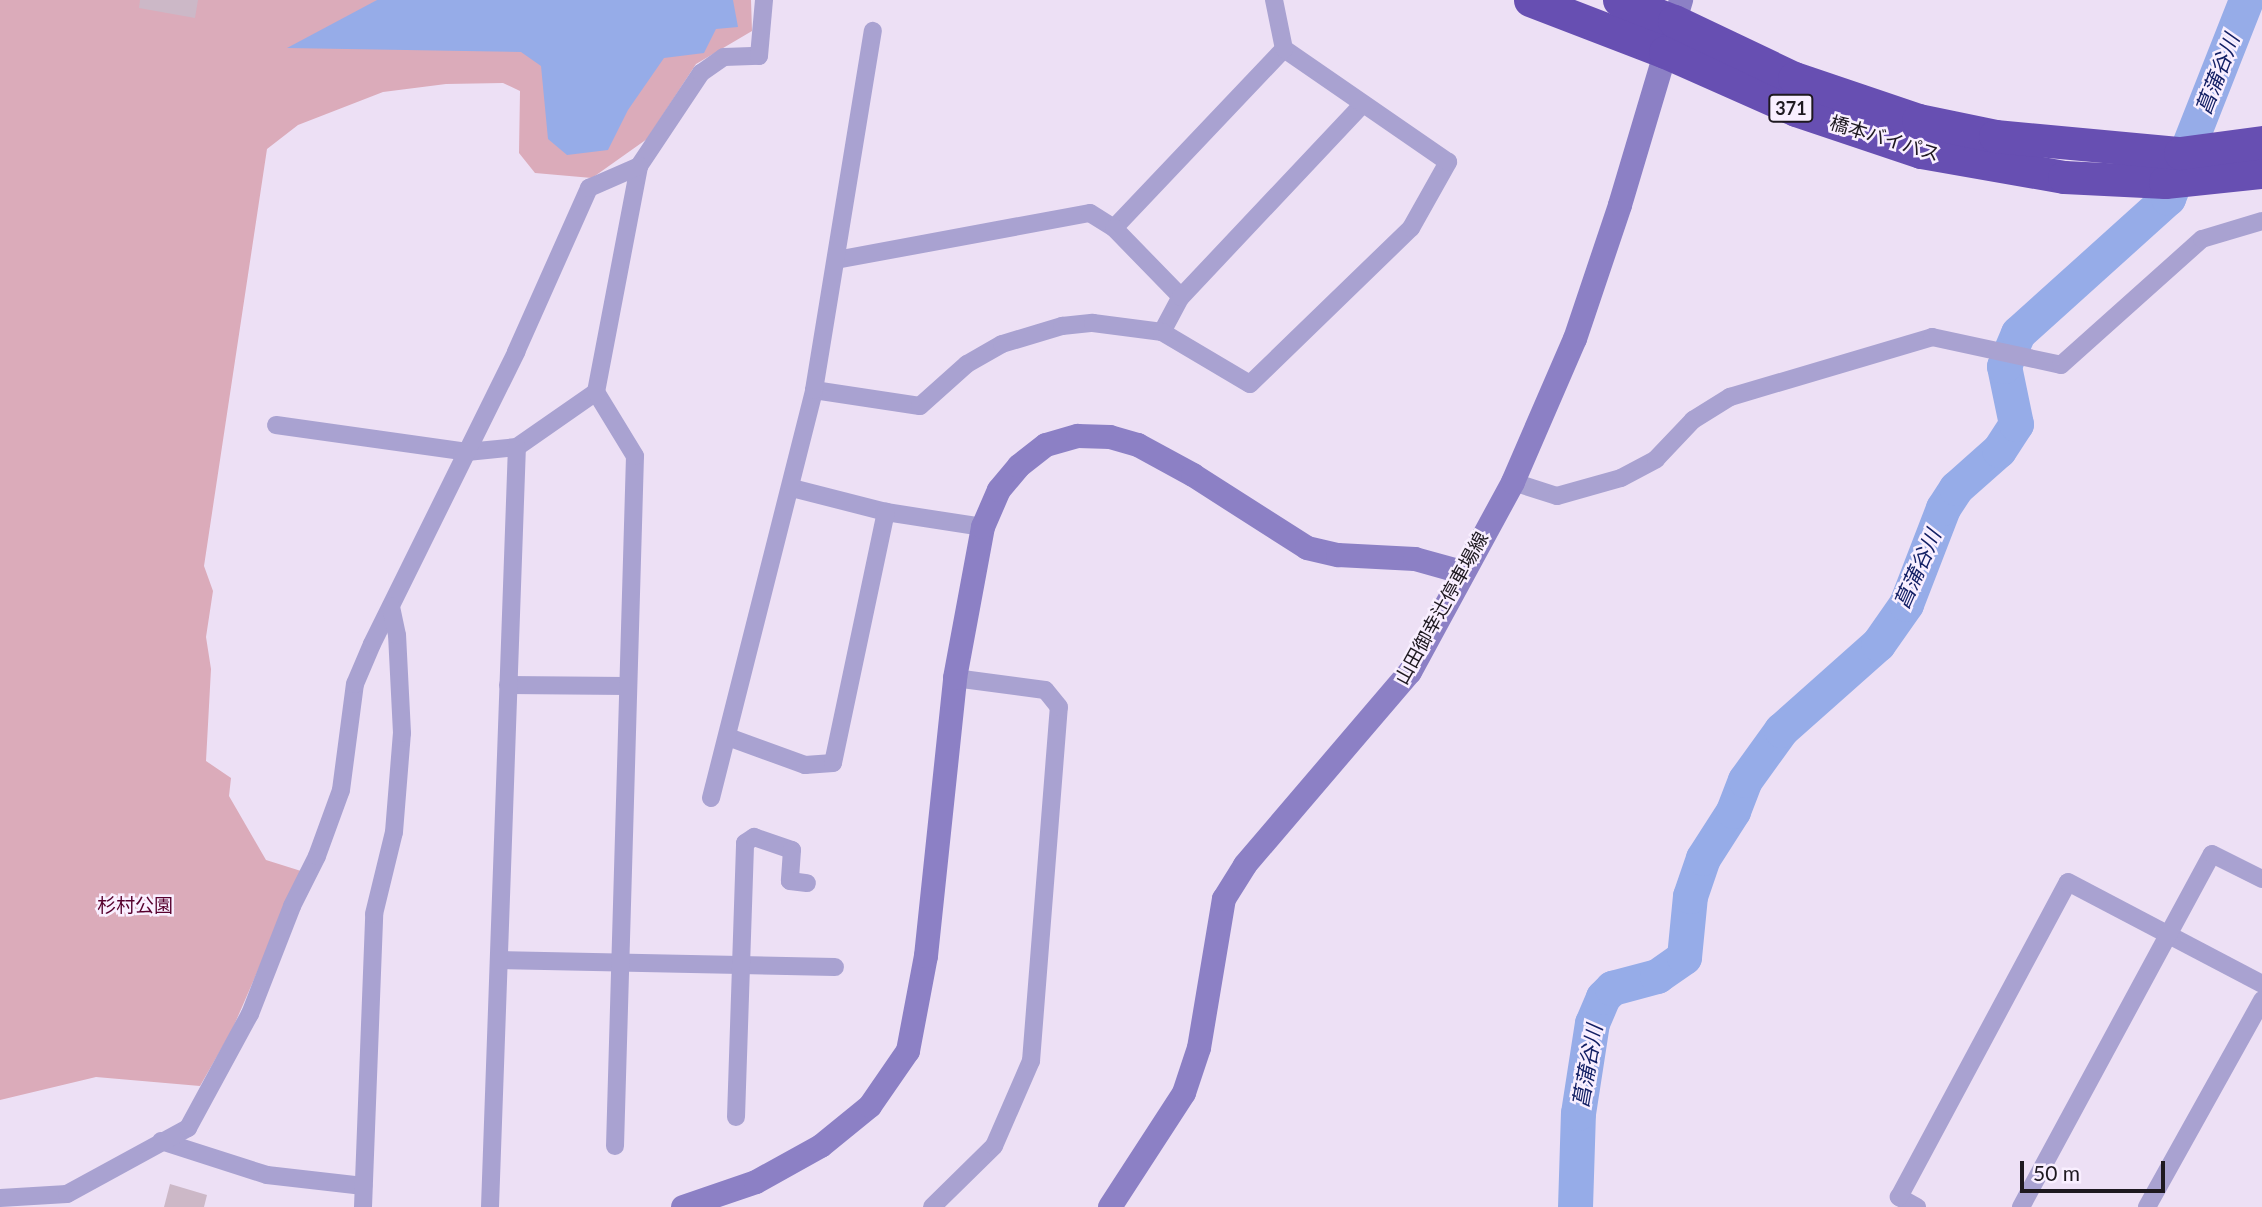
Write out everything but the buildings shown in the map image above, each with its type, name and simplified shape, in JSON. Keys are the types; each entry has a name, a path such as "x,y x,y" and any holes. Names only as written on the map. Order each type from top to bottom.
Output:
{"highway":[{"name":"橋本バイパス","path":"1530,0 1665,52 1796,110 1921,152 2064,177 2165,182 2262,172"},
{"name":"橋本バイパス","path":"1619,0 1678,10 1794,78 1918,120 1995,136 2180,153 2262,142"}],"street":[{"path":"615,1146 635,456 596,392 639,166 701,73 724,57 759,56 764,0"},
{"path":"814,390 920,407 967,364 1002,344 1062,326 1093,323 1162,332 1250,384 1411,228 1448,162 1284,49 1274,0"},
{"name":"山田御幸辻停車場線","path":"1110,1207 1184,1094 1199,1048 1224,900 1245,865 1410,671 1513,482 1575,339 1678,10"},
{"path":"711,798 792,488 814,390 873,31"},
{"path":"1114,228 1284,49"},
{"path":"1162,332 1181,297 1362,105"},
{"path":"0,1198 66,1194 188,1128 250,1014 341,790 355,684 391,607 467,452 589,188 639,166"},
{"path":"836,260 1090,213 1114,228 1181,297"},
{"path":"1513,482 1557,496 1609,481 1656,459 1693,420 1730,397 1932,337 1965,341 2061,365 2202,239 2262,221"},
{"path":"276,425 467,452 517,447 596,392"},
{"path":"683,1207 756,1182 821,1146 870,1106 908,1051 926,956 955,678 983,527 999,490 1046,445 1078,436 1110,437 1138,445 1193,475 1307,548 1338,555 1415,559 1462,572"},
{"path":"490,1207 517,447"},
{"path":"792,488 886,512 983,527"},
{"path":"728,737 805,765 833,763 886,512"},
{"path":"363,1207 374,914 394,832 402,733 397,635 391,607"},
{"path":"932,1207 994,1146 1031,1061 1059,707 1045,690 955,678"},
{"path":"508,685 627,686"},
{"path":"736,1118 745,843 754,837 792,850 790,880 807,883"},
{"path":"2021,1207 2212,854 2262,879"},
{"path":"1917,1207 1899,1196 2068,882 2262,984"},
{"path":"499,960 835,967"},
{"path":"2147,1207 2262,1000"},
{"path":"161,1141 267,1175 363,1186"}],"green space":[{"name":"杉村公園","path":"0,0 751,0 752,31 696,64 647,139 592,178 535,173 519,153 520,91 503,83 446,84 383,92 298,125 267,149 204,566 213,591 206,637 211,669 206,761 231,778 229,796 266,860 301,871 232,1030 200,1086 96,1077 0,1100"}],"water":[{"path":"377,0 733,0 738,27 716,29 704,53 664,58 628,110 608,150 567,155 548,139 541,66 521,52 287,48"}],"waterway":[{"name":"菖蒲谷川","path":"1575,1207 1578,1113 1592,1023 1603,997 1612,988 1657,976 1684,957 1690,896 1703,858 1733,811 1745,780 1781,730 1878,644 1906,604 1943,508 1956,488 1999,450 2016,424 2004,366 2018,333 2168,198 2246,0"}]}
